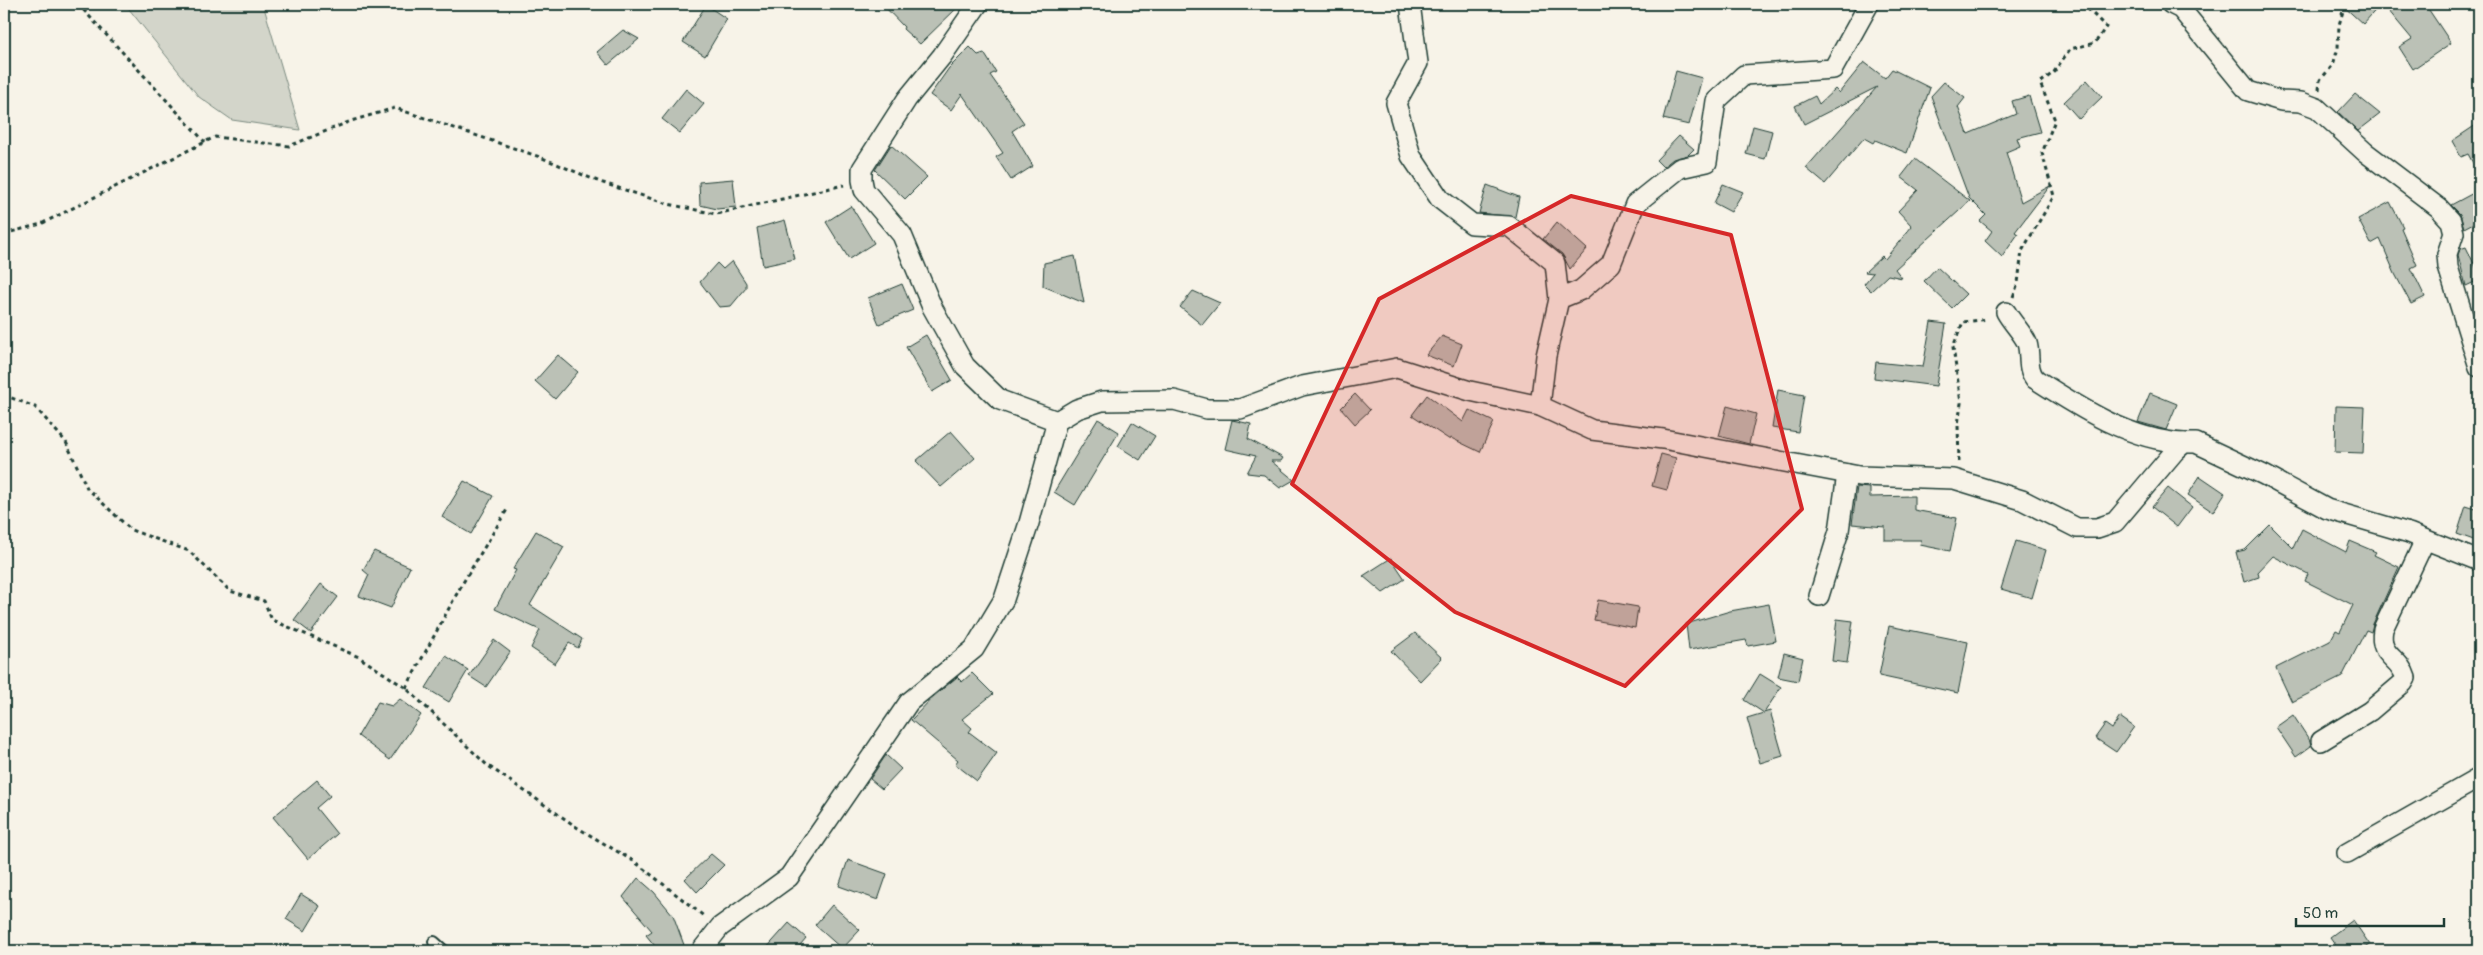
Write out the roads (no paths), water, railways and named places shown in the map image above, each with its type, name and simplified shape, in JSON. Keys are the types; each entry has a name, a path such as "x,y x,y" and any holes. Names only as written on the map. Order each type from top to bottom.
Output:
{"street":[{"path":"978,4 942,56 907,100 862,169 862,180 864,190 902,235 932,308 965,366 1000,400 1057,421"},
{"path":"1410,4 1418,63 1396,103 1411,156 1440,199 1472,224 1509,226 1555,263 1559,299 1546,356 1540,406"},
{"path":"1559,299 1581,290 1611,264 1635,204 1680,168 1707,162 1716,101 1744,75 1833,69 1869,4"},
{"path":"2172,4 2181,10 2248,91 2281,101 2301,102 2317,108 2365,152 2439,208 2451,221 2454,233 2447,254 2448,266 2479,367"},
{"path":"2006,312 2027,344 2030,372 2035,379 2082,409 2134,432 2184,443 2196,443 2264,475 2327,509 2425,540 2479,561"},
{"path":"703,951 720,927 789,877 909,702 974,649 1004,598 1029,523 1057,421 1077,409 1102,401 1174,400 1207,409 1240,408 1302,386 1397,368 1470,391 1540,406 1592,430 1663,439 1847,474 1954,479 2022,500 2077,528 2097,528 2115,522 2175,451 2184,443"},
{"path":"1819,596 1839,531 1847,474"},
{"path":"2321,741 2370,711 2403,683 2406,678 2403,668 2383,649 2381,641 2383,629 2425,540"},
{"path":"2347,853 2479,778"}],"lane":[{"path":"434,942 444,951"}]}
